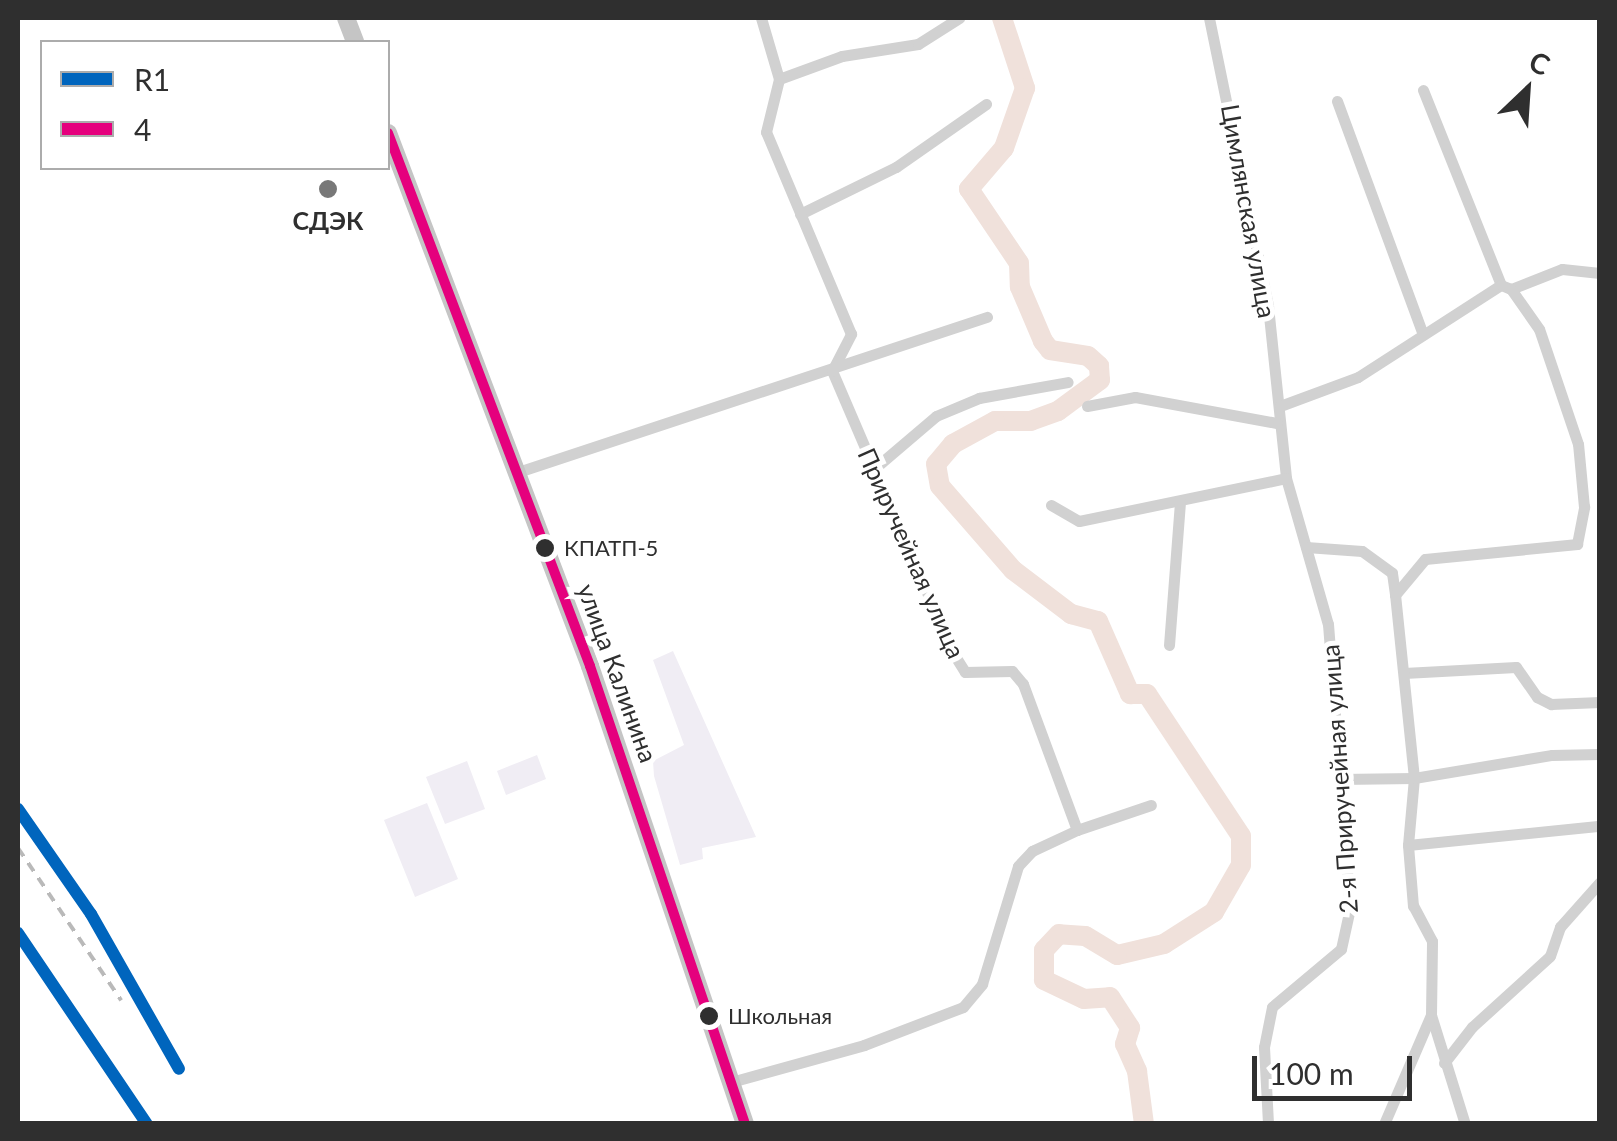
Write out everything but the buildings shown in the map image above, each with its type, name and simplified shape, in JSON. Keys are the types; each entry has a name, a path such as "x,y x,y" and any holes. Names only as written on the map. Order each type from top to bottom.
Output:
{"main road":[{"name":"улица Калинина","path":"390,138 518,472 661,866 745,1124"}],"street":[{"path":"761,18 779,80 766,132 851,334 832,371"},
{"path":"779,80 842,56 918,44 959,18"},
{"name":"Цимлянская улица","path":"1210,18 1240,149 1280,406"},
{"path":"1394,594 1425,559 1578,544 1584,507 1578,444 1539,329 1506,287 1423,90"},
{"path":"1337,101 1422,335"},
{"path":"800,214 896,167 986,104"},
{"path":"1280,406 1358,377 1506,287 1562,269 1600,273"},
{"path":"518,472 987,317"},
{"name":"Приручейная улица","path":"832,371 964,672 1012,672 1023,684 1077,830"},
{"path":"875,468 936,416 979,398 1068,382"},
{"path":"1087,406 1136,396 1277,422"},
{"name":"2-я Приручейная улица","path":"1268,1124 1264,1047 1272,1007 1341,949 1348,934 1328,624 1286,478 1277,422 1280,406"},
{"path":"1051,504 1079,522 1286,478"},
{"path":"1169,645 1180,501"},
{"path":"1306,547 1362,550 1392,573 1414,778 1408,844 1413,906 1432,941 1431,1015 1465,1124"},
{"path":"1404,673 1516,667 1537,697 1551,704 1600,702"},
{"path":"1340,779 1414,778 1552,755 1600,754"},
{"path":"730,1082 864,1045 963,1007 982,984 1018,866 1032,851 1077,830 1151,805"},
{"path":"1408,844 1600,826"},
{"path":"1444,1063 1472,1026 1550,956 1560,927 1600,882"},
{"path":"1384,1124 1431,1015"}],"shaded area":[{"path":"673,651 756,837 702,848 703,859 680,865 653,761 684,745 653,660"},
{"path":"537,755 546,779 506,795 497,771"},
{"path":"467,761 485,809 445,824 426,777"},
{"path":"427,803 458,879 415,897 384,820"}],"waterway":[{"path":"1002,18 1025,88 1004,148 969,189 1019,263 1020,287 1043,341 1050,350 1088,356 1099,366 1100,380 1058,411 1031,421 995,421 953,444 936,464 940,486 1013,570 1071,614 1098,621 1130,694 1147,694 1241,836 1241,865 1214,912 1164,944 1117,955 1085,936 1059,934 1044,950 1044,980 1084,999 1110,997 1130,1028 1125,1044 1137,1071 1144,1124"}],"railway":[{"path":"18,809 91,914 179,1069"},
{"path":"18,848 121,1000"},
{"path":"18,933 147,1124"}],"transit line":[{"name":"4","path":"390,138 590,666 745,1124"},
{"name":"R1","path":"18,809 91,914 179,1069"},
{"name":"R1","path":"18,933 147,1124"}],"place":[{"name":"СДЭК","path":"328,189"},
{"name":"КПАТП-5","path":"545,548"},
{"name":"Школьная","path":"709,1016"}]}
